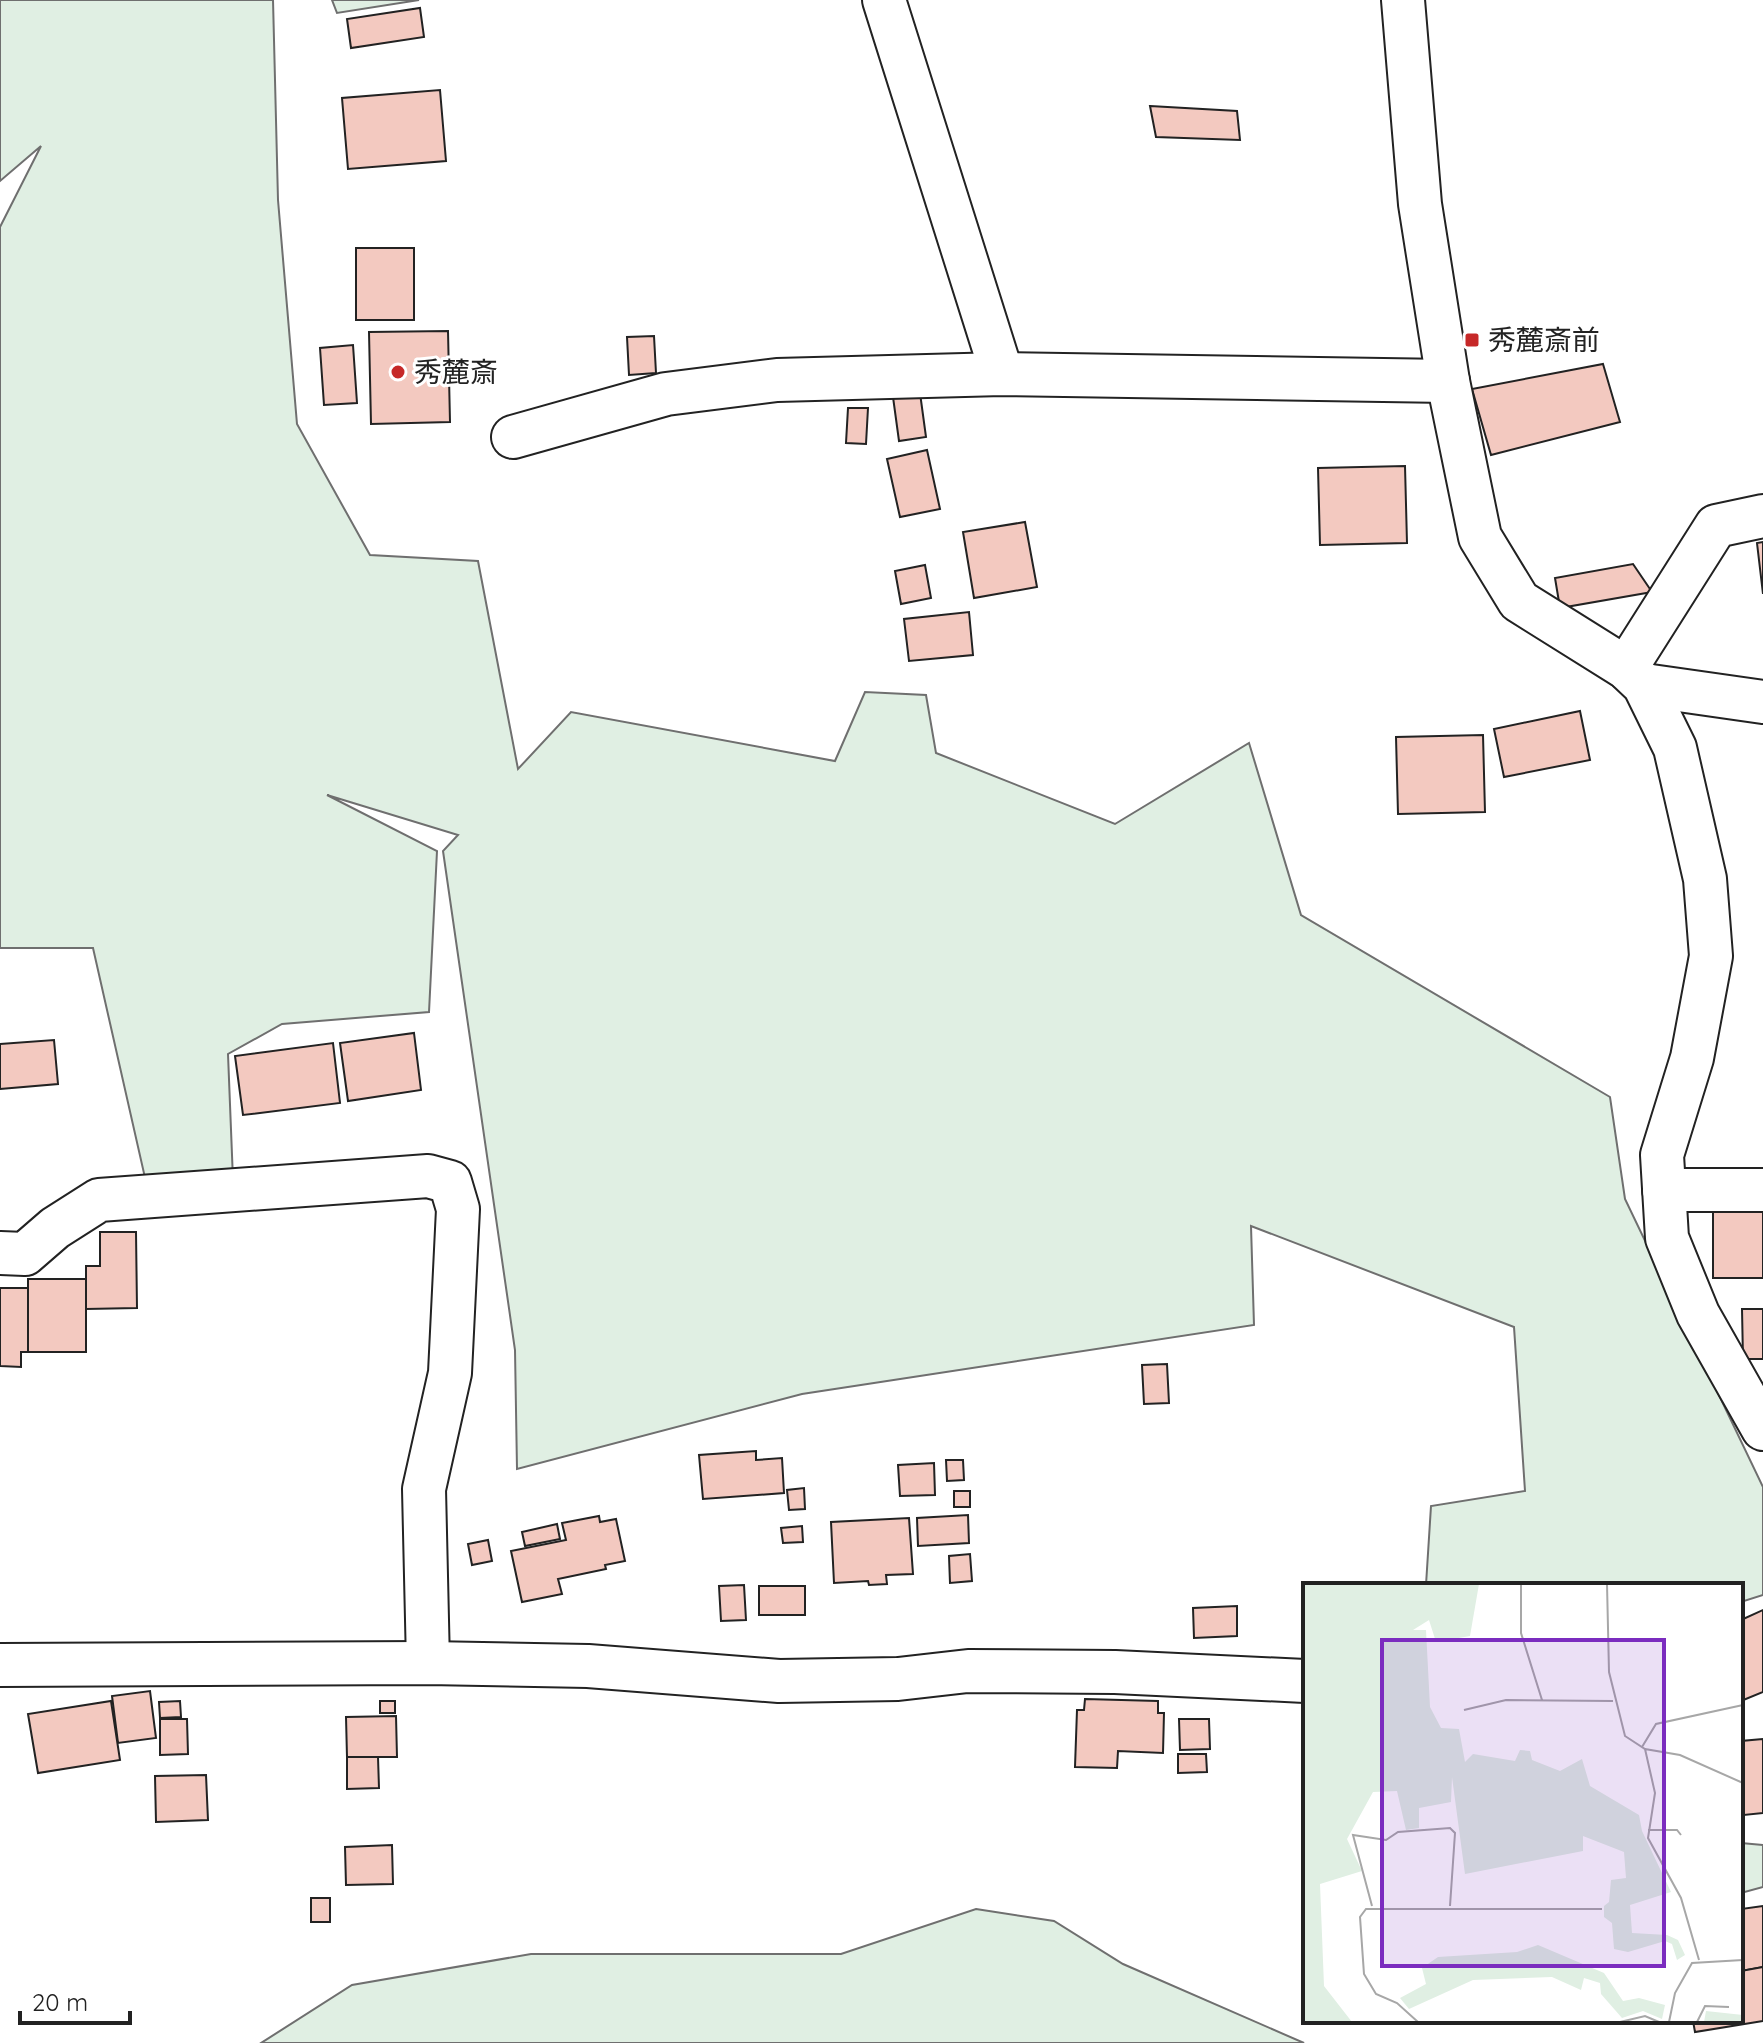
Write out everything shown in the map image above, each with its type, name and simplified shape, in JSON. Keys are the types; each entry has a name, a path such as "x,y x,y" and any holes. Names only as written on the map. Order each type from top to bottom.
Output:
{"street":[{"path":"884,0 1002,374"},
{"path":"1403,0 1420,204 1448,381 1480,537 1519,601 1635,676 1763,702"},
{"path":"513,437 666,394 761,382 1002,374 1448,381"},
{"path":"1635,676 1716,526 1763,516"},
{"path":"1635,676 1675,748 1705,879 1711,956 1692,1058 1662,1155 1667,1238 1698,1314 1763,1429"},
{"path":"0,1253 25,1254 55,1228 99,1200 428,1176 450,1182 458,1209 450,1373 424,1489 428,1663"},
{"path":"1664,1190 1763,1190"},
{"path":"0,1665 428,1663 588,1666 779,1681 898,1679 968,1671 1115,1672 1303,1681"}],"green space":[{"path":"0,0 273,0 278,200 297,424 370,555 478,561 518,769 571,712 835,761 865,692 926,695 936,753 1115,824 1249,743 1301,915 1610,1097 1625,1199 1763,1487 1763,1595 1743,1601 1743,1583 1426,1583 1431,1506 1525,1491 1514,1327 1251,1226 1254,1325 802,1394 517,1469 515,1350 443,851 458,835 327,795 437,851 429,1012 282,1024 228,1054 233,1180 148,1191 93,948 0,948 0,227 41,146 0,181"},
{"path":"332,0 419,0 337,13"},
{"path":"1743,1843 1763,1845 1763,1887 1743,1892"},
{"path":"976,1909 1054,1921 1123,1964 1304,2043 261,2043 352,1985 531,1954 841,1954"}],"building":[{"path":"420,8 424,37 351,48 347,19"},
{"path":"440,90 446,161 348,169 342,98"},
{"path":"1150,106 1237,111 1240,140 1156,137"},
{"path":"356,248 414,248 414,320 356,320"},
{"path":"448,331 450,422 371,424 369,332"},
{"path":"654,336 656,373 629,375 627,337"},
{"path":"353,345 357,403 324,405 320,348"},
{"path":"1603,364 1620,422 1491,455 1472,389"},
{"path":"920,393 926,437 899,441 893,397"},
{"path":"848,408 868,408 866,444 846,443"},
{"path":"927,450 940,509 900,517 887,459"},
{"path":"1405,466 1407,543 1320,545 1318,468"},
{"path":"1025,522 1037,587 974,598 963,532"},
{"path":"1763,542 1763,594 1757,543"},
{"path":"1633,564 1652,592 1560,608 1555,578"},
{"path":"925,565 931,598 901,604 895,571"},
{"path":"969,612 973,655 909,661 904,619"},
{"path":"1580,711 1590,760 1504,777 1494,729"},
{"path":"1483,735 1485,812 1398,814 1396,737"},
{"path":"414,1033 421,1090 348,1101 340,1043"},
{"path":"54,1040 58,1084 0,1089 0,1044"},
{"path":"333,1043 340,1103 243,1115 235,1056"},
{"path":"1713,1201 1763,1202 1763,1278 1713,1278"},
{"path":"100,1232 136,1232 137,1308 86,1309 86,1266 100,1266"},
{"path":"28,1279 86,1279 86,1352 28,1352"},
{"path":"0,1288 28,1288 28,1352 21,1352 21,1367 0,1366"},
{"path":"1742,1309 1763,1309 1763,1359 1743,1359"},
{"path":"1167,1364 1169,1403 1144,1404 1142,1365"},
{"path":"756,1451 756,1460 782,1458 784,1493 703,1499 699,1455"},
{"path":"946,1460 963,1460 964,1480 947,1481"},
{"path":"934,1463 935,1495 900,1496 898,1465"},
{"path":"804,1488 805,1509 789,1510 787,1490"},
{"path":"954,1491 970,1491 970,1507 954,1507"},
{"path":"968,1515 969,1543 918,1546 917,1518"},
{"path":"599,1516 600,1522 616,1519 625,1561 605,1565 606,1569 558,1579 562,1594 522,1602 511,1551 566,1540 562,1523"},
{"path":"909,1518 913,1574 886,1575 887,1584 869,1585 868,1581 834,1583 831,1522"},
{"path":"557,1524 560,1539 525,1546 522,1532"},
{"path":"802,1526 803,1542 783,1543 781,1528"},
{"path":"488,1540 492,1561 472,1565 468,1544"},
{"path":"970,1554 972,1581 950,1583 949,1556"},
{"path":"744,1585 746,1620 721,1621 719,1586"},
{"path":"759,1586 805,1586 805,1615 759,1615"},
{"path":"1237,1606 1237,1636 1194,1638 1193,1608"},
{"path":"1763,1610 1763,1692 1743,1700 1743,1619"},
{"path":"150,1691 156,1738 118,1743 112,1696"},
{"path":"1085,1699 1158,1701 1158,1713 1164,1713 1163,1753 1118,1751 1117,1768 1075,1767 1077,1710 1084,1710"},
{"path":"111,1701 120,1760 38,1773 28,1714"},
{"path":"180,1701 181,1717 160,1718 159,1702"},
{"path":"380,1701 395,1701 395,1713 380,1713"},
{"path":"396,1716 397,1757 347,1757 346,1717"},
{"path":"160,1719 187,1719 188,1754 160,1755"},
{"path":"1179,1719 1209,1719 1210,1749 1180,1750"},
{"path":"1763,1739 1763,1813 1744,1815 1743,1741"},
{"path":"1178,1754 1206,1754 1207,1772 1178,1773"},
{"path":"347,1757 378,1757 379,1788 347,1789"},
{"path":"206,1775 208,1820 156,1822 155,1776"},
{"path":"392,1845 393,1884 346,1885 345,1847"},
{"path":"311,1898 330,1898 330,1922 311,1922"},
{"path":"1763,1906 1763,1967 1743,1971 1743,1909"},
{"path":"1763,1967 1763,2021 1695,2032 1693,2023 1743,2023 1743,1971"}],"place":[{"name":"秀麓斎前","path":"1472,340"},
{"name":"秀麓斎","path":"398,372"}]}
